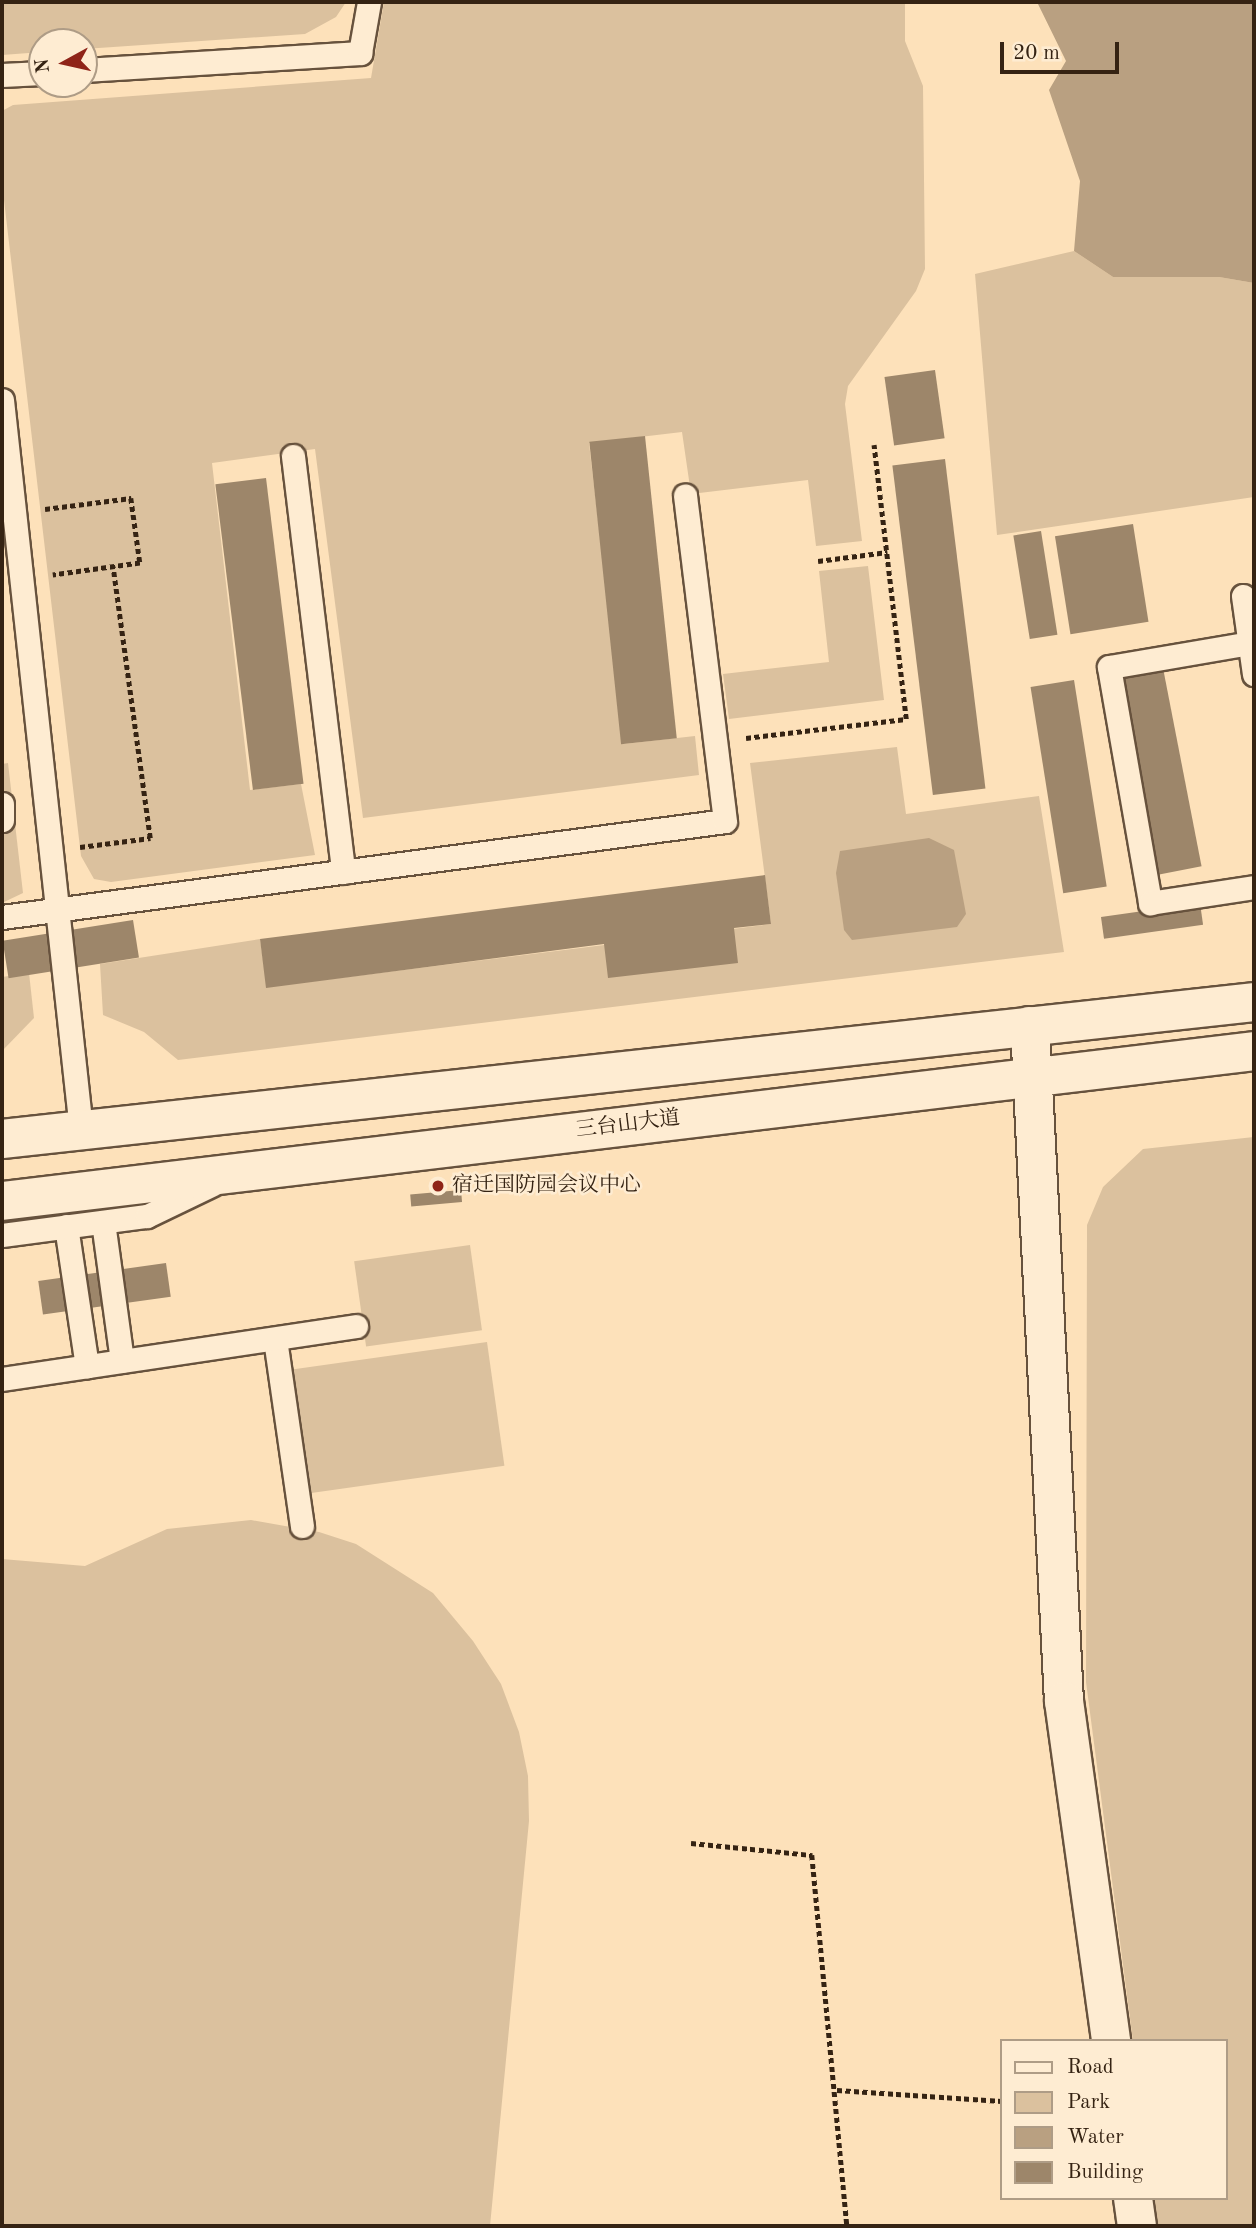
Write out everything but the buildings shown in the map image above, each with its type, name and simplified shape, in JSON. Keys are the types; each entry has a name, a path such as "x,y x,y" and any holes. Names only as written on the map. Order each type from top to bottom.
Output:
{"main road":[{"path":"2,1139 1254,1002"},
{"path":"1030,1026 1036,1076 1064,1701 1111,2039"},
{"name":"三台山大道","path":"2,1201 1254,1051"},
{"path":"1133,2200 1137,2226"}],"lane":[{"path":"98,69 360,53 369,2"},
{"path":"2,75 28,74"},
{"path":"2,400 14,512 10,548 21,579 81,1130"},
{"path":"293,456 343,872"},
{"path":"2,917 724,821 685,495"},
{"path":"1243,596 1251,631 1254,674"},
{"path":"1251,631 1109,667 1150,903 1254,887"},
{"path":"2,804 2,820"},
{"path":"2,1235 147,1216 239,1172"},
{"path":"103,1222 122,1361"},
{"path":"66,1226 87,1366"},
{"path":"2,1379 356,1326"},
{"path":"275,1339 302,1527"}],"path":[{"path":"714,742 906,719 874,445"},
{"path":"14,512 131,498 140,563 21,579"},
{"path":"818,561 887,552"},
{"path":"51,851 150,838 113,567"},
{"path":"691,1843 812,1855 837,2090 847,2226"},
{"path":"837,2090 1000,2101"}],"green space":[{"path":"2,2 346,2 336,17 305,34 98,48 98,28 28,28 28,53 2,55"},
{"path":"384,2 905,2 905,41 923,86 925,269 916,291 848,386 845,404 862,541 816,546 808,480 691,494 682,432 589,443 624,744 695,736 699,775 363,818 315,449 212,463 250,790 301,784 315,855 111,882 94,879 81,856 2,183 2,111 13,105 371,78"},
{"path":"1074,251 1113,277 1219,277 1254,283 1254,497 997,535 975,274"},
{"path":"868,566 884,700 729,719 723,674 829,662 819,571"},
{"path":"897,747 906,814 1039,796 1064,952 178,1060 144,1032 103,1015 100,964 260,939 267,987 771,924 750,763"},
{"path":"8,763 23,893 2,903 2,764"},
{"path":"29,973 34,1018 2,1051 2,977"},
{"path":"1254,1137 1254,2226 1158,2226 1154,2200 1228,2200 1228,2039 1133,2039 1086,1682 1087,1225 1103,1187 1143,1149"},
{"path":"470,1245 482,1330 366,1346 354,1261"},
{"path":"487,1342 504,1466 302,1494 285,1370"},
{"path":"251,1520 319,1532 356,1544 433,1593 473,1641 501,1684 519,1732 528,1776 529,1821 490,2226 2,2226 2,1559 85,1566 167,1529"}],"water":[{"path":"1037,2 1254,2 1254,283 1219,277 1113,277 1074,251 1080,181 1049,90 1066,61"},
{"path":"929,838 954,850 966,914 957,927 852,940 844,930 836,873 840,851"}],"place":[{"name":"宿迁国防园会议中心","path":"438,1186"}]}
